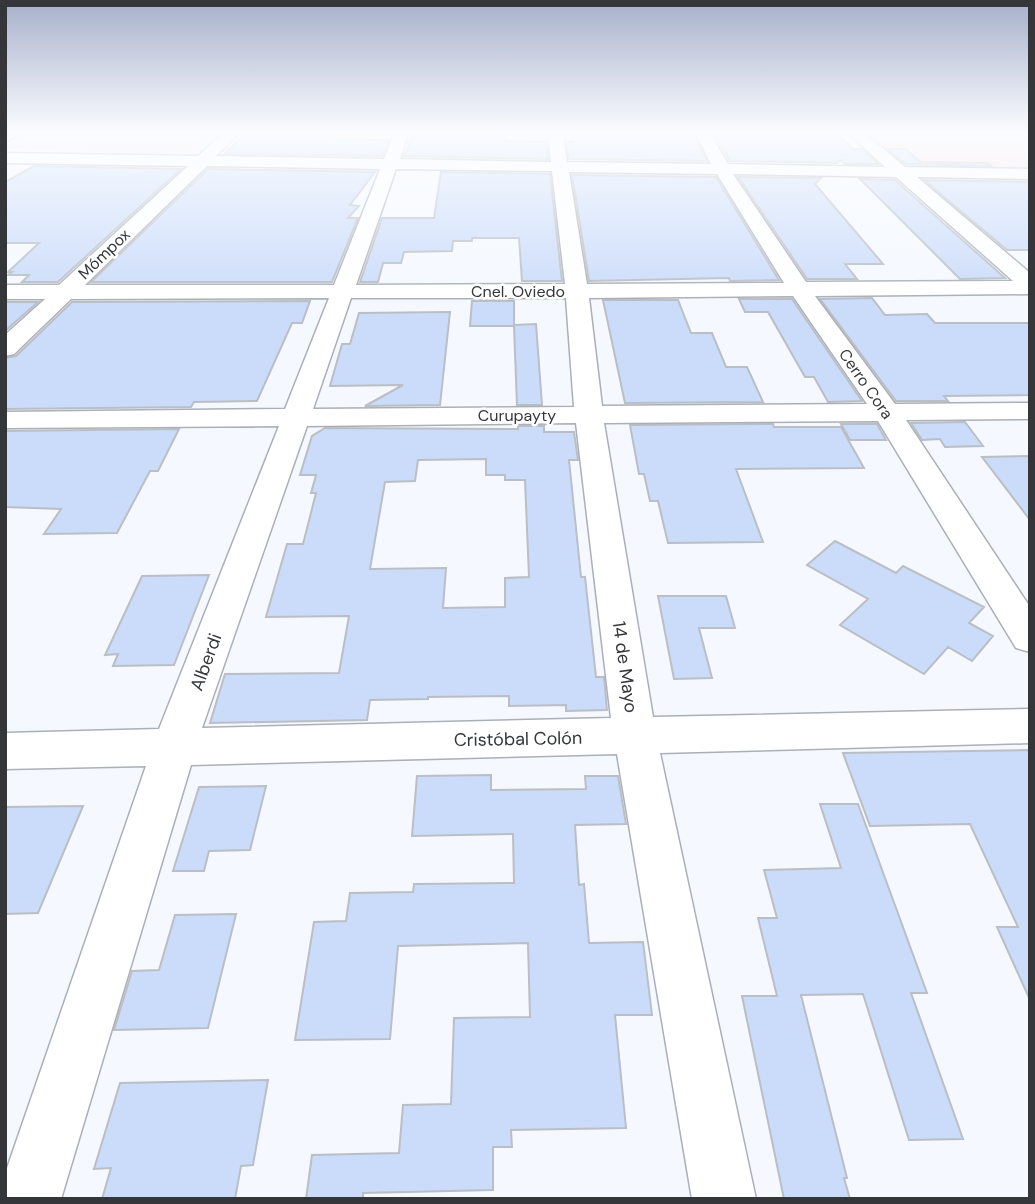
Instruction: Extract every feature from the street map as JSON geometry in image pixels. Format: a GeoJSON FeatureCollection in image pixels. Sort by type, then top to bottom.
{"type":"FeatureCollection","features":[{"type":"Feature","properties":{"kind":"street","name":"Mómpox"},"geometry":{"type":"LineString","coordinates":[[5,349],[174,187]]}},
{"type":"Feature","properties":{"kind":"street","name":"Alberdi"},"geometry":{"type":"LineString","coordinates":[[29,1199],[174,747],[383,187]]}},
{"type":"Feature","properties":{"kind":"street","name":"14 de Mayo"},"geometry":{"type":"LineString","coordinates":[[562,187],[577,291],[589,415],[635,736],[724,1199]]}},
{"type":"Feature","properties":{"kind":"street","name":"Cerro Cora"},"geometry":{"type":"LineString","coordinates":[[732,187],[886,412],[1030,638]]}},
{"type":"Feature","properties":{"kind":"street"},"geometry":{"type":"LineString","coordinates":[[917,187],[1030,285]]}},
{"type":"Feature","properties":{"kind":"street","name":"Cnel. Oviedo"},"geometry":{"type":"LineString","coordinates":[[5,292],[577,291],[1030,285]]}},
{"type":"Feature","properties":{"kind":"street","name":"Curupayty"},"geometry":{"type":"LineString","coordinates":[[5,420],[1030,411]]}},
{"type":"Feature","properties":{"kind":"street","name":"Cristóbal Colón"},"geometry":{"type":"LineString","coordinates":[[5,751],[1030,726]]}},
{"type":"Feature","properties":{"kind":"building"},"geometry":{"type":"Polygon","coordinates":[[[5,187],[161,187],[58,282],[22,282],[29,275],[8,275],[39,243],[5,243],[5,187]]]}},
{"type":"Feature","properties":{"kind":"building"},"geometry":{"type":"Polygon","coordinates":[[[189,187],[363,187],[350,205],[359,206],[348,218],[358,218],[332,282],[91,282],[189,187]]]}},
{"type":"Feature","properties":{"kind":"building"},"geometry":{"type":"Polygon","coordinates":[[[439,187],[551,187],[562,281],[522,281],[519,238],[472,238],[472,241],[453,241],[452,251],[404,252],[401,263],[383,263],[378,282],[360,282],[382,218],[434,218],[439,187]]]}},
{"type":"Feature","properties":{"kind":"building"},"geometry":{"type":"Polygon","coordinates":[[[574,187],[722,187],[779,280],[730,281],[729,278],[589,281],[574,187]]]}},
{"type":"Feature","properties":{"kind":"building"},"geometry":{"type":"Polygon","coordinates":[[[745,187],[818,187],[883,264],[845,264],[857,279],[807,279],[745,187]]]}},
{"type":"Feature","properties":{"kind":"building"},"geometry":{"type":"Polygon","coordinates":[[[868,187],[903,187],[1005,278],[960,279],[868,187]]]}},
{"type":"Feature","properties":{"kind":"building"},"geometry":{"type":"Polygon","coordinates":[[[933,187],[1030,187],[1030,250],[1007,250],[933,187]]]}},
{"type":"Feature","properties":{"kind":"building"},"geometry":{"type":"Polygon","coordinates":[[[872,298],[885,315],[927,314],[935,323],[1030,323],[1030,395],[944,396],[948,401],[896,401],[820,299],[872,298]]]}},
{"type":"Feature","properties":{"kind":"building"},"geometry":{"type":"Polygon","coordinates":[[[739,299],[792,299],[862,401],[828,402],[814,377],[805,377],[768,312],[745,312],[739,299]]]}},
{"type":"Feature","properties":{"kind":"building"},"geometry":{"type":"Polygon","coordinates":[[[603,300],[678,300],[691,333],[712,333],[726,367],[747,367],[763,402],[625,403],[603,300]]]}},
{"type":"Feature","properties":{"kind":"building"},"geometry":{"type":"Polygon","coordinates":[[[310,301],[302,323],[292,323],[257,401],[194,402],[191,407],[5,409],[5,358],[16,356],[72,302],[310,301]]]}},
{"type":"Feature","properties":{"kind":"building"},"geometry":{"type":"Polygon","coordinates":[[[472,301],[514,301],[514,325],[536,324],[542,405],[517,405],[514,326],[470,326],[472,301]]]}},
{"type":"Feature","properties":{"kind":"building"},"geometry":{"type":"Polygon","coordinates":[[[5,302],[38,302],[5,331],[5,302]]]}},
{"type":"Feature","properties":{"kind":"building"},"geometry":{"type":"Polygon","coordinates":[[[450,312],[440,405],[365,406],[403,385],[330,386],[342,344],[350,344],[359,313],[450,312]]]}},
{"type":"Feature","properties":{"kind":"building"},"geometry":{"type":"Polygon","coordinates":[[[965,422],[983,446],[945,447],[940,439],[922,440],[911,423],[965,422]]]}},
{"type":"Feature","properties":{"kind":"building"},"geometry":{"type":"Polygon","coordinates":[[[773,424],[774,427],[841,427],[864,468],[736,469],[763,542],[668,543],[658,501],[650,501],[644,474],[639,474],[630,425],[773,424]]]}},
{"type":"Feature","properties":{"kind":"building"},"geometry":{"type":"Polygon","coordinates":[[[841,424],[877,424],[886,440],[850,440],[841,424]]]}},
{"type":"Feature","properties":{"kind":"building"},"geometry":{"type":"Polygon","coordinates":[[[518,426],[544,426],[544,432],[574,432],[578,460],[569,460],[581,577],[585,577],[596,677],[604,677],[607,710],[566,711],[566,705],[509,706],[509,696],[428,697],[370,700],[367,720],[210,723],[225,674],[339,673],[349,616],[266,617],[287,544],[303,544],[316,493],[311,493],[316,475],[300,475],[312,436],[325,428],[518,429],[518,426]],[[486,459],[418,460],[415,481],[385,482],[370,569],[446,568],[443,608],[505,607],[505,578],[529,577],[525,480],[505,480],[505,475],[486,475],[486,459]]]}},
{"type":"Feature","properties":{"kind":"building"},"geometry":{"type":"Polygon","coordinates":[[[179,429],[158,471],[150,471],[117,533],[44,534],[61,509],[5,507],[5,431],[179,429]]]}},
{"type":"Feature","properties":{"kind":"building"},"geometry":{"type":"Polygon","coordinates":[[[1030,456],[1030,520],[982,457],[1030,456]]]}},
{"type":"Feature","properties":{"kind":"building"},"geometry":{"type":"Polygon","coordinates":[[[835,541],[896,573],[903,566],[984,607],[969,623],[993,636],[972,661],[948,647],[924,674],[840,625],[868,599],[807,565],[835,541]]]}},
{"type":"Feature","properties":{"kind":"building"},"geometry":{"type":"Polygon","coordinates":[[[209,575],[174,665],[113,666],[118,654],[105,655],[142,576],[209,575]]]}},
{"type":"Feature","properties":{"kind":"building"},"geometry":{"type":"Polygon","coordinates":[[[658,596],[726,596],[735,628],[699,628],[712,678],[674,679],[658,596]]]}},
{"type":"Feature","properties":{"kind":"building"},"geometry":{"type":"Polygon","coordinates":[[[1030,750],[1030,1000],[997,927],[1018,927],[970,824],[870,826],[843,753],[1030,750]]]}},
{"type":"Feature","properties":{"kind":"building"},"geometry":{"type":"Polygon","coordinates":[[[491,775],[491,790],[586,789],[585,776],[618,776],[626,824],[575,825],[579,885],[584,884],[589,943],[643,942],[652,1015],[615,1015],[626,1128],[511,1130],[512,1147],[493,1147],[493,1190],[363,1193],[363,1199],[306,1199],[312,1155],[399,1153],[403,1105],[451,1104],[454,1018],[530,1017],[528,943],[398,946],[390,1039],[295,1040],[314,922],[346,921],[350,893],[413,892],[414,884],[514,883],[513,834],[412,836],[417,776],[491,775]]]}},
{"type":"Feature","properties":{"kind":"building"},"geometry":{"type":"Polygon","coordinates":[[[266,786],[250,850],[209,851],[204,871],[173,871],[199,787],[266,786]]]}},
{"type":"Feature","properties":{"kind":"building"},"geometry":{"type":"Polygon","coordinates":[[[820,804],[858,804],[927,993],[911,993],[963,1139],[909,1140],[863,994],[801,995],[850,1199],[784,1199],[742,996],[777,996],[758,918],[777,918],[764,870],[841,868],[820,804]]]}},
{"type":"Feature","properties":{"kind":"building"},"geometry":{"type":"Polygon","coordinates":[[[83,806],[38,913],[5,914],[5,807],[83,806]]]}},
{"type":"Feature","properties":{"kind":"building"},"geometry":{"type":"Polygon","coordinates":[[[236,914],[208,1028],[114,1030],[132,971],[159,970],[175,915],[236,914]]]}},
{"type":"Feature","properties":{"kind":"building"},"geometry":{"type":"Polygon","coordinates":[[[268,1080],[253,1165],[241,1166],[235,1199],[102,1199],[111,1168],[94,1169],[120,1083],[268,1080]]]}}]}
